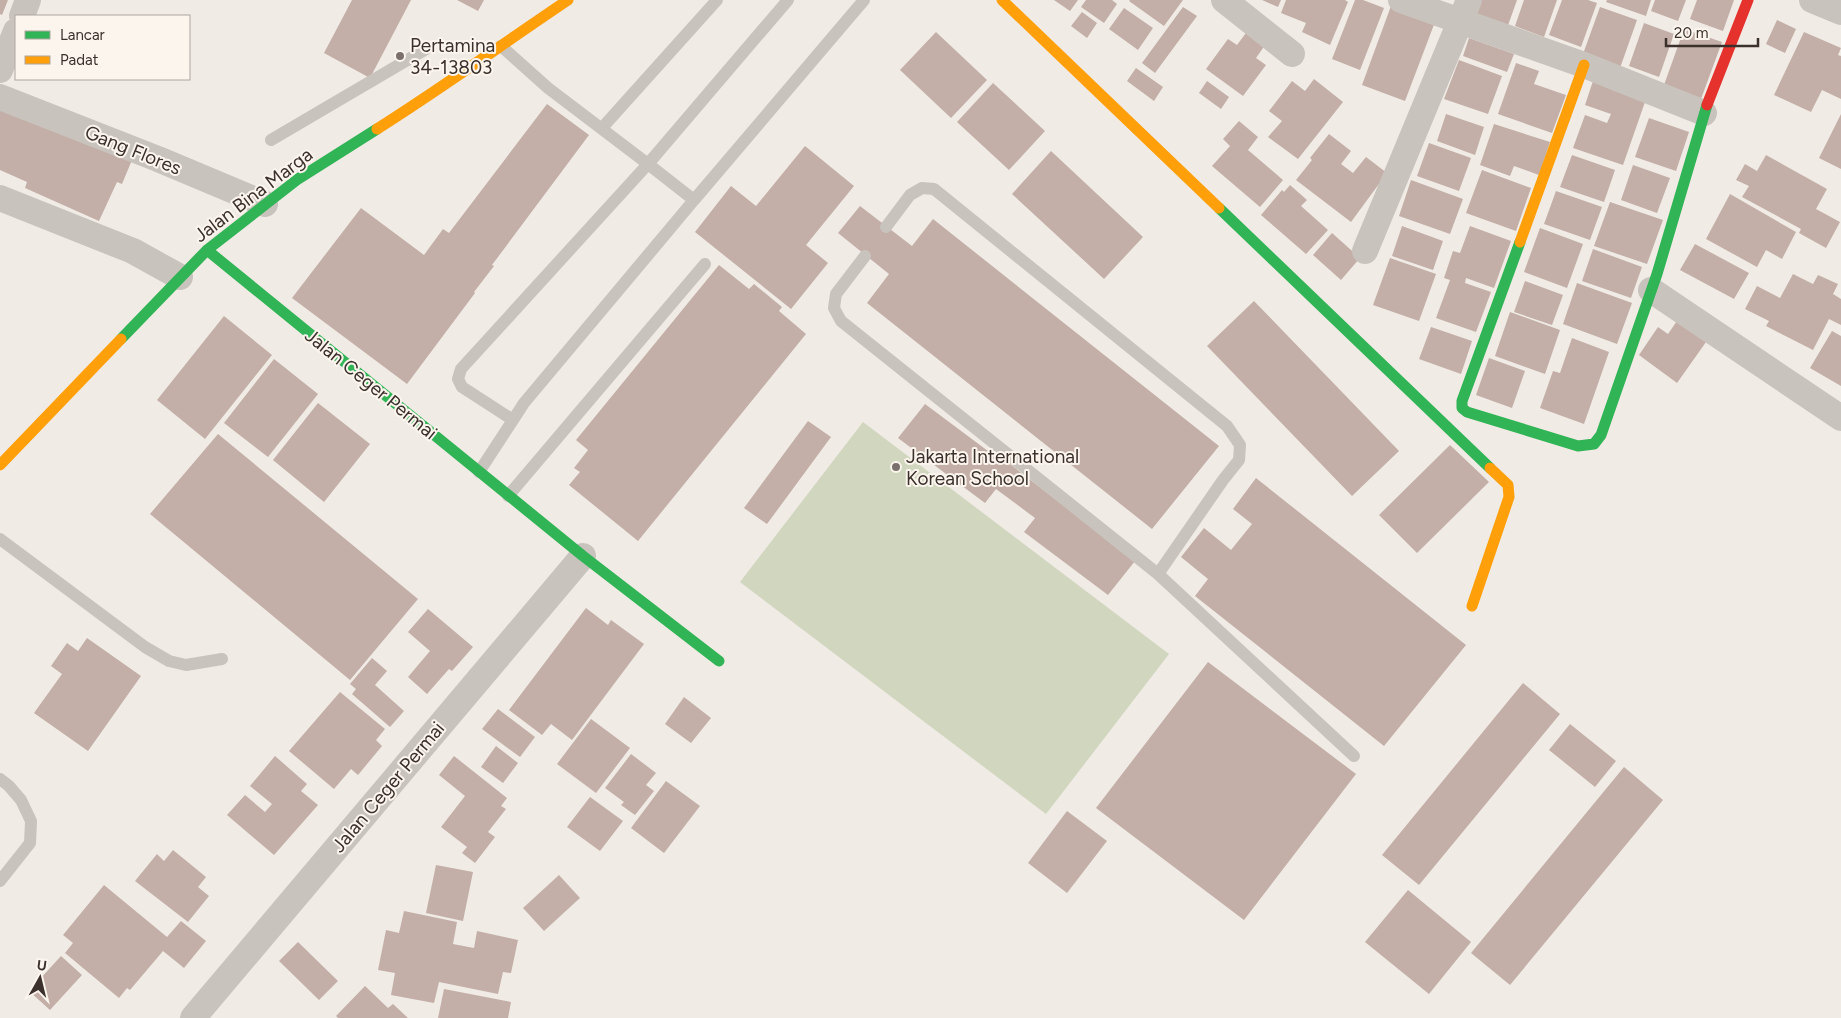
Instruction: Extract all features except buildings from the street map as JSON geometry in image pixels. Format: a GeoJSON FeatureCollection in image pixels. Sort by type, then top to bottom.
{"type":"FeatureCollection","features":[{"type":"Feature","properties":{"kind":"street"},"geometry":{"type":"LineString","coordinates":[[22,15],[28,0]]}},
{"type":"Feature","properties":{"kind":"street","name":"Jalan Bina Marga"},"geometry":{"type":"LineString","coordinates":[[0,465],[206,250],[298,179],[425,99],[454,77],[568,0]]}},
{"type":"Feature","properties":{"kind":"street"},"geometry":{"type":"LineString","coordinates":[[1002,0],[1508,485],[1509,497],[1472,606]]}},
{"type":"Feature","properties":{"kind":"street"},"geometry":{"type":"LineString","coordinates":[[1224,0],[1292,54]]}},
{"type":"Feature","properties":{"kind":"street"},"geometry":{"type":"LineString","coordinates":[[1401,0],[1465,11],[1584,66],[1704,113]]}},
{"type":"Feature","properties":{"kind":"street"},"geometry":{"type":"LineString","coordinates":[[1584,66],[1462,401],[1462,408],[1467,412],[1578,446],[1594,444],[1601,435],[1657,274],[1704,113],[1748,0]]}},
{"type":"Feature","properties":{"kind":"street"},"geometry":{"type":"LineString","coordinates":[[1812,0],[1841,12]]}},
{"type":"Feature","properties":{"kind":"street"},"geometry":{"type":"LineString","coordinates":[[1366,251],[1465,11]]}},
{"type":"Feature","properties":{"kind":"street"},"geometry":{"type":"LineString","coordinates":[[0,70],[15,33]]}},
{"type":"Feature","properties":{"kind":"street","name":"Gang Flores"},"geometry":{"type":"LineString","coordinates":[[0,97],[265,204]]}},
{"type":"Feature","properties":{"kind":"street"},"geometry":{"type":"LineString","coordinates":[[0,198],[134,251],[180,277]]}},
{"type":"Feature","properties":{"kind":"street","name":"Jalan Ceger Permai"},"geometry":{"type":"LineString","coordinates":[[206,250],[508,496],[718,661]]}},
{"type":"Feature","properties":{"kind":"street"},"geometry":{"type":"LineString","coordinates":[[1651,290],[1841,418]]}},
{"type":"Feature","properties":{"kind":"street","name":"Jalan Ceger Permai"},"geometry":{"type":"LineString","coordinates":[[193,1018],[583,556]]}},
{"type":"Feature","properties":{"kind":"lane"},"geometry":{"type":"LineString","coordinates":[[602,128],[717,0]]}},
{"type":"Feature","properties":{"kind":"lane"},"geometry":{"type":"LineString","coordinates":[[513,420],[462,387],[458,378],[461,369],[648,164],[788,0]]}},
{"type":"Feature","properties":{"kind":"lane"},"geometry":{"type":"LineString","coordinates":[[479,472],[524,403],[864,0]]}},
{"type":"Feature","properties":{"kind":"lane"},"geometry":{"type":"LineString","coordinates":[[501,46],[548,88],[694,200]]}},
{"type":"Feature","properties":{"kind":"lane"},"geometry":{"type":"LineString","coordinates":[[271,140],[426,48]]}},
{"type":"Feature","properties":{"kind":"lane"},"geometry":{"type":"LineString","coordinates":[[886,227],[910,195],[922,188],[934,189],[1227,426],[1240,445],[1240,460],[1223,480],[1158,574]]}},
{"type":"Feature","properties":{"kind":"lane"},"geometry":{"type":"LineString","coordinates":[[866,256],[836,294],[834,308],[841,321],[1158,574],[1354,756]]}},
{"type":"Feature","properties":{"kind":"lane"},"geometry":{"type":"LineString","coordinates":[[508,496],[704,264]]}},
{"type":"Feature","properties":{"kind":"lane"},"geometry":{"type":"LineString","coordinates":[[0,539],[145,647],[169,662],[186,665],[222,659]]}},
{"type":"Feature","properties":{"kind":"lane"},"geometry":{"type":"LineString","coordinates":[[0,779],[21,800],[31,821],[30,843],[0,881]]}},
{"type":"Feature","properties":{"kind":"green space"},"geometry":{"type":"Polygon","coordinates":[[[863,422],[1169,654],[1046,814],[740,582],[863,422]]]}},
{"type":"Feature","properties":{"kind":"traffic: fast"},"geometry":{"type":"LineString","coordinates":[[1520,242],[1462,401],[1462,408],[1467,412],[1578,446],[1594,444],[1601,435],[1657,274],[1707,105]]}},
{"type":"Feature","properties":{"kind":"traffic: fast"},"geometry":{"type":"LineString","coordinates":[[121,339],[207,250],[298,179],[377,129]]}},
{"type":"Feature","properties":{"kind":"traffic: fast"},"geometry":{"type":"LineString","coordinates":[[1219,208],[1490,468]]}},
{"type":"Feature","properties":{"kind":"traffic: fast"},"geometry":{"type":"LineString","coordinates":[[207,250],[583,556],[719,661]]}},
{"type":"Feature","properties":{"kind":"traffic: slow"},"geometry":{"type":"LineString","coordinates":[[377,129],[568,0]]}},
{"type":"Feature","properties":{"kind":"traffic: slow"},"geometry":{"type":"LineString","coordinates":[[1002,0],[1219,208]]}},
{"type":"Feature","properties":{"kind":"traffic: slow"},"geometry":{"type":"LineString","coordinates":[[1520,242],[1584,65]]}},
{"type":"Feature","properties":{"kind":"traffic: slow"},"geometry":{"type":"LineString","coordinates":[[0,465],[121,339]]}},
{"type":"Feature","properties":{"kind":"traffic: slow"},"geometry":{"type":"LineString","coordinates":[[1472,606],[1509,497],[1508,485],[1490,468]]}},
{"type":"Feature","properties":{"kind":"traffic: jam"},"geometry":{"type":"LineString","coordinates":[[1707,105],[1748,0]]}},
{"type":"Feature","properties":{"kind":"place","name":"Pertamina 34-13803"},"geometry":{"type":"Point","coordinates":[400,56]}},
{"type":"Feature","properties":{"kind":"place","name":"Jakarta International Korean School"},"geometry":{"type":"Point","coordinates":[896,467]}}]}
